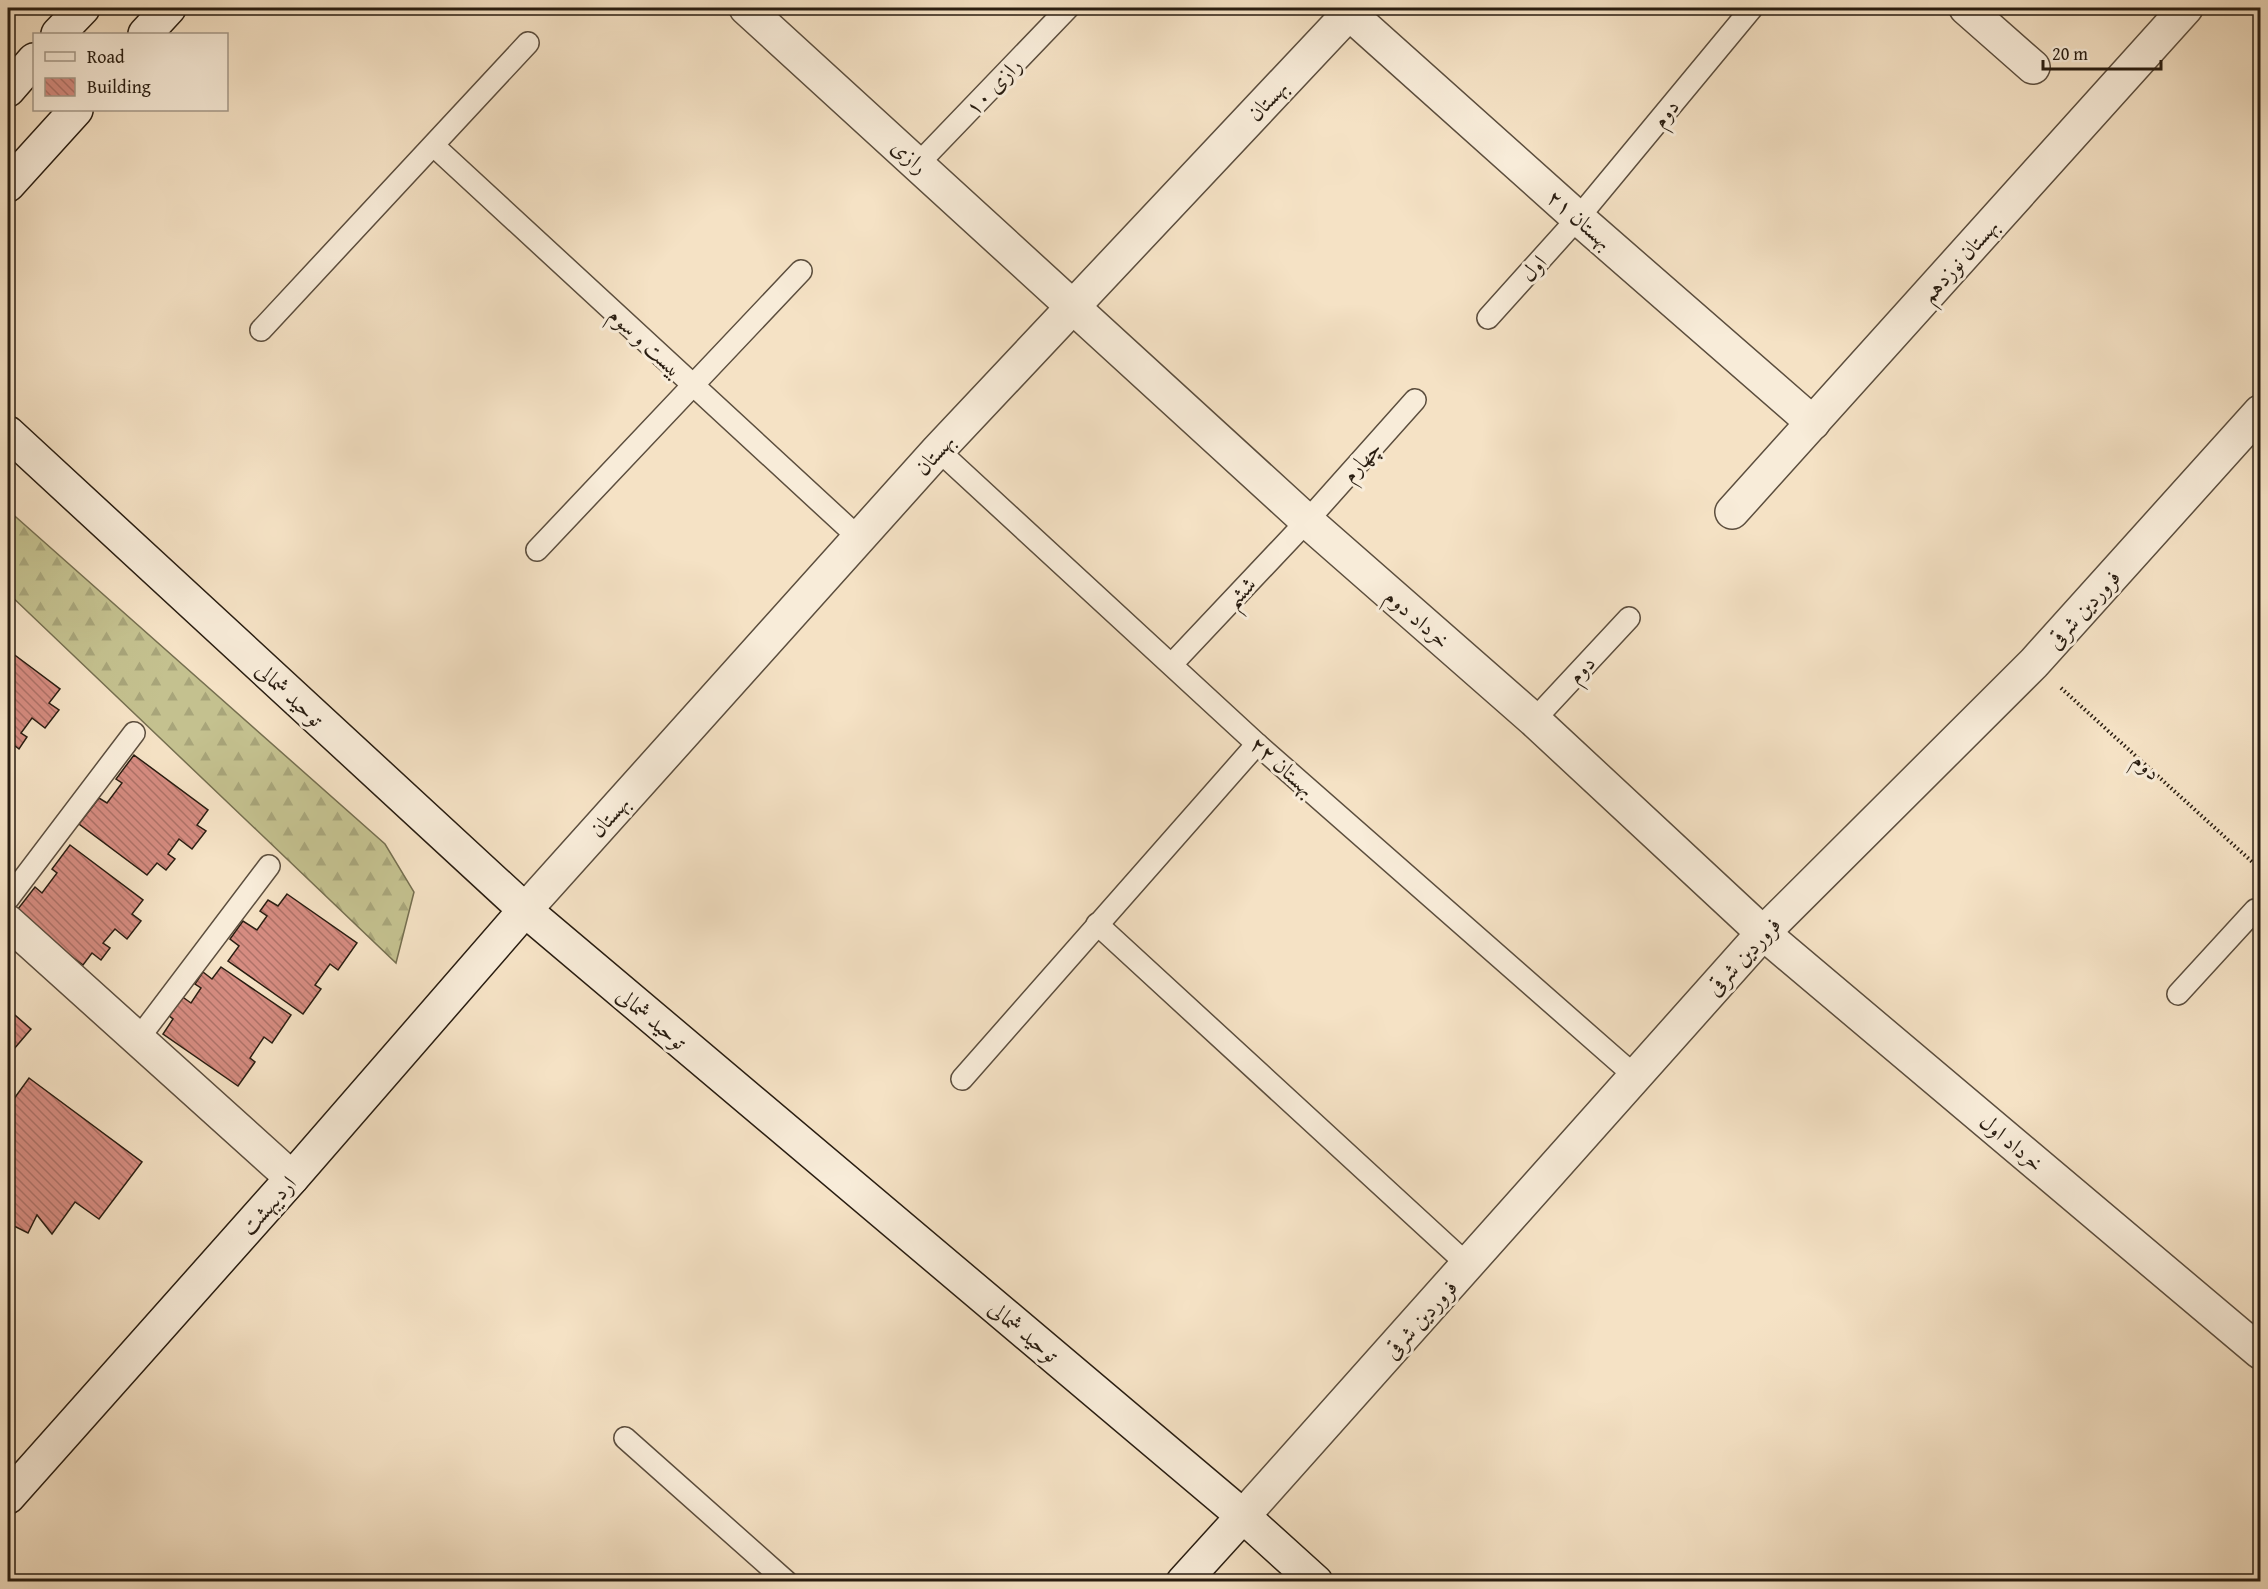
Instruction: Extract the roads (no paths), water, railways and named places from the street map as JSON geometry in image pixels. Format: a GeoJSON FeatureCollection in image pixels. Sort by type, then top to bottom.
{"type":"FeatureCollection","features":[{"type":"Feature","properties":{"kind":"street"},"geometry":{"type":"LineString","coordinates":[[59,33],[83,8]]}},
{"type":"Feature","properties":{"kind":"street"},"geometry":{"type":"LineString","coordinates":[[146,33],[169,8]]}},
{"type":"Feature","properties":{"kind":"street"},"geometry":{"type":"LineString","coordinates":[[1966,8],[2033,67]]}},
{"type":"Feature","properties":{"kind":"street","name":"بهستان نوزدهم"},"geometry":{"type":"LineString","coordinates":[[1732,512],[2186,8]]}},
{"type":"Feature","properties":{"kind":"street","name":"بهستان ۲۱"},"geometry":{"type":"LineString","coordinates":[[1351,10],[1578,218],[1812,423]]}},
{"type":"Feature","properties":{"kind":"street","name":"بهستان"},"geometry":{"type":"LineString","coordinates":[[525,910],[938,450],[1351,10]]}},
{"type":"Feature","properties":{"kind":"street","name":"رازی"},"geometry":{"type":"LineString","coordinates":[[757,11],[1072,307]]}},
{"type":"Feature","properties":{"kind":"street"},"geometry":{"type":"LineString","coordinates":[[8,90],[33,61]]}},
{"type":"Feature","properties":{"kind":"street"},"geometry":{"type":"LineString","coordinates":[[8,185],[75,111]]}},
{"type":"Feature","properties":{"kind":"street","name":"خرداد دوم"},"geometry":{"type":"LineString","coordinates":[[1072,307],[1307,521],[1534,720],[1763,933]]}},
{"type":"Feature","properties":{"kind":"street","name":"فروردین شرقی"},"geometry":{"type":"LineString","coordinates":[[1184,1581],[1763,933],[2034,663],[2260,412]]}},
{"type":"Feature","properties":{"kind":"street","name":"توحید شمالی"},"geometry":{"type":"LineString","coordinates":[[8,433],[525,910],[1243,1516],[1316,1581]]}},
{"type":"Feature","properties":{"kind":"street","name":"اردیبهشت"},"geometry":{"type":"LineString","coordinates":[[8,1497],[292,1178],[525,910]]}},
{"type":"Feature","properties":{"kind":"street"},"geometry":{"type":"LineString","coordinates":[[8,922],[292,1178]]}},
{"type":"Feature","properties":{"kind":"street","name":"خرداد اول"},"geometry":{"type":"LineString","coordinates":[[1763,933],[2260,1352]]}},
{"type":"Feature","properties":{"kind":"lane","name":"رازی ۱۰"},"geometry":{"type":"LineString","coordinates":[[918,164],[1068,8]]}},
{"type":"Feature","properties":{"kind":"lane","name":"دوم"},"geometry":{"type":"LineString","coordinates":[[1578,218],[1752,8]]}},
{"type":"Feature","properties":{"kind":"lane"},"geometry":{"type":"LineString","coordinates":[[261,330],[528,43]]}},
{"type":"Feature","properties":{"kind":"lane","name":"بیست و سوم"},"geometry":{"type":"LineString","coordinates":[[434,146],[859,538]]}},
{"type":"Feature","properties":{"kind":"lane","name":"اول"},"geometry":{"type":"LineString","coordinates":[[1488,318],[1578,218]]}},
{"type":"Feature","properties":{"kind":"lane"},"geometry":{"type":"LineString","coordinates":[[537,550],[801,271]]}},
{"type":"Feature","properties":{"kind":"lane","name":"چهارم"},"geometry":{"type":"LineString","coordinates":[[1307,521],[1415,400]]}},
{"type":"Feature","properties":{"kind":"lane","name":"بهستان ۲۲"},"geometry":{"type":"LineString","coordinates":[[938,450],[1257,744],[1635,1076]]}},
{"type":"Feature","properties":{"kind":"lane","name":"ششم"},"geometry":{"type":"LineString","coordinates":[[1172,664],[1307,521]]}},
{"type":"Feature","properties":{"kind":"lane","name":"دوم"},"geometry":{"type":"LineString","coordinates":[[1534,720],[1629,618]]}},
{"type":"Feature","properties":{"kind":"lane"},"geometry":{"type":"LineString","coordinates":[[8,898],[134,733]]}},
{"type":"Feature","properties":{"kind":"lane"},"geometry":{"type":"LineString","coordinates":[[962,1079],[1257,744]]}},
{"type":"Feature","properties":{"kind":"lane"},"geometry":{"type":"LineString","coordinates":[[138,1040],[269,866]]}},
{"type":"Feature","properties":{"kind":"lane"},"geometry":{"type":"LineString","coordinates":[[2178,994],[2258,909]]}},
{"type":"Feature","properties":{"kind":"lane"},"geometry":{"type":"LineString","coordinates":[[1097,924],[1468,1265]]}},
{"type":"Feature","properties":{"kind":"lane"},"geometry":{"type":"LineString","coordinates":[[626,1438],[787,1581]]}}]}
